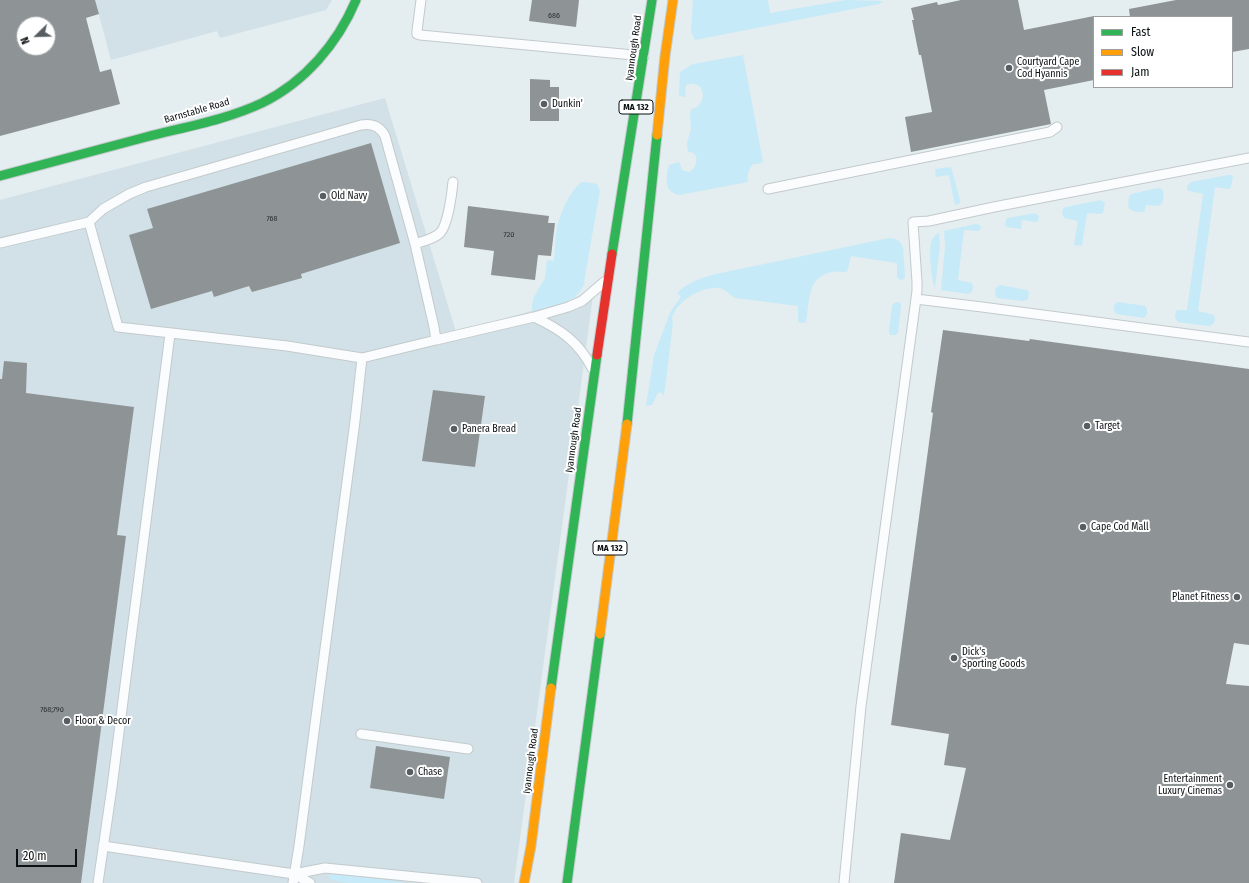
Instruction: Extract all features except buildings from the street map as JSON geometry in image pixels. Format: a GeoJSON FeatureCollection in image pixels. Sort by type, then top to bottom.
{"type":"FeatureCollection","features":[{"type":"Feature","properties":{"kind":"main road","name":"Barnstable Road"},"geometry":{"type":"LineString","coordinates":[[0,176],[243,110],[273,97],[293,83],[337,39],[346,25],[356,0]]}},
{"type":"Feature","properties":{"kind":"main road","name":"Iyannough Road"},"geometry":{"type":"LineString","coordinates":[[524,883],[533,831],[565,583],[608,279],[652,0]]}},
{"type":"Feature","properties":{"kind":"main road","name":"MA 132"},"geometry":{"type":"LineString","coordinates":[[566,883],[627,425],[665,56],[673,0]]}},
{"type":"Feature","properties":{"kind":"lane"},"geometry":{"type":"LineString","coordinates":[[421,0],[417,31],[417,34],[420,35],[644,56]]}},
{"type":"Feature","properties":{"kind":"lane"},"geometry":{"type":"LineString","coordinates":[[0,243],[89,222],[104,209],[130,194],[146,187],[368,124],[379,128],[385,136],[415,244],[436,340]]}},
{"type":"Feature","properties":{"kind":"lane"},"geometry":{"type":"LineString","coordinates":[[768,189],[1050,132],[1057,127]]}},
{"type":"Feature","properties":{"kind":"lane"},"geometry":{"type":"LineString","coordinates":[[844,883],[861,706],[916,299],[917,282],[913,222],[929,221],[1249,158]]}},
{"type":"Feature","properties":{"kind":"lane"},"geometry":{"type":"LineString","coordinates":[[415,244],[433,238],[442,230],[452,193],[453,182]]}},
{"type":"Feature","properties":{"kind":"lane"},"geometry":{"type":"LineString","coordinates":[[89,222],[118,327],[287,346],[362,358],[534,318],[563,309],[582,301],[608,279]]}},
{"type":"Feature","properties":{"kind":"lane"},"geometry":{"type":"LineString","coordinates":[[916,299],[1249,342]]}},
{"type":"Feature","properties":{"kind":"lane"},"geometry":{"type":"LineString","coordinates":[[534,318],[549,324],[570,339],[583,352],[595,373]]}},
{"type":"Feature","properties":{"kind":"lane"},"geometry":{"type":"LineString","coordinates":[[98,883],[112,787],[170,334]]}},
{"type":"Feature","properties":{"kind":"lane"},"geometry":{"type":"LineString","coordinates":[[293,878],[300,838],[362,358]]}},
{"type":"Feature","properties":{"kind":"lane"},"geometry":{"type":"LineString","coordinates":[[361,734],[468,749]]}},
{"type":"Feature","properties":{"kind":"lane"},"geometry":{"type":"LineString","coordinates":[[103,846],[293,878],[310,883]]}},
{"type":"Feature","properties":{"kind":"lane"},"geometry":{"type":"LineString","coordinates":[[293,878],[325,868],[478,883]]}},
{"type":"Feature","properties":{"kind":"shaded area"},"geometry":{"type":"Polygon","coordinates":[[[95,0],[332,0],[326,10],[220,38],[217,31],[111,60],[95,0]]]}},
{"type":"Feature","properties":{"kind":"shaded area"},"geometry":{"type":"Polygon","coordinates":[[[693,0],[768,0],[770,13],[846,0],[883,1],[879,4],[695,40],[691,32],[693,0]]]}},
{"type":"Feature","properties":{"kind":"shaded area"},"geometry":{"type":"Polygon","coordinates":[[[743,55],[763,162],[753,164],[751,166],[748,172],[748,182],[679,195],[674,193],[670,190],[667,183],[669,165],[679,162],[682,170],[689,172],[696,164],[695,154],[688,152],[687,143],[691,129],[691,109],[699,105],[703,96],[703,92],[699,86],[696,84],[691,84],[686,85],[685,97],[680,96],[680,72],[693,64],[743,55]]]}},
{"type":"Feature","properties":{"kind":"shaded area"},"geometry":{"type":"Polygon","coordinates":[[[385,98],[456,332],[570,300],[594,288],[514,883],[0,883],[0,200],[385,98]]]}},
{"type":"Feature","properties":{"kind":"shaded area"},"geometry":{"type":"Polygon","coordinates":[[[951,167],[960,200],[960,203],[955,205],[949,175],[936,177],[935,169],[951,167]]]}},
{"type":"Feature","properties":{"kind":"shaded area"},"geometry":{"type":"Polygon","coordinates":[[[1228,175],[1233,177],[1231,187],[1228,189],[1215,187],[1198,311],[1214,315],[1214,322],[1212,325],[1208,326],[1178,322],[1175,318],[1176,311],[1187,310],[1203,194],[1187,190],[1187,186],[1191,182],[1228,175]]]}},
{"type":"Feature","properties":{"kind":"shaded area"},"geometry":{"type":"Polygon","coordinates":[[[582,182],[597,184],[600,191],[584,284],[575,297],[564,303],[532,311],[534,297],[545,278],[547,260],[554,261],[555,240],[561,215],[574,189],[582,182]]]}},
{"type":"Feature","properties":{"kind":"shaded area"},"geometry":{"type":"Polygon","coordinates":[[[1158,188],[1162,189],[1164,196],[1162,203],[1159,206],[1146,205],[1144,212],[1133,211],[1128,207],[1129,196],[1131,194],[1158,188]]]}},
{"type":"Feature","properties":{"kind":"shaded area"},"geometry":{"type":"Polygon","coordinates":[[[1101,200],[1105,204],[1103,213],[1087,213],[1082,246],[1074,245],[1078,221],[1064,218],[1062,213],[1063,209],[1066,207],[1101,200]]]}},
{"type":"Feature","properties":{"kind":"shaded area"},"geometry":{"type":"Polygon","coordinates":[[[1035,213],[1039,216],[1038,221],[1022,220],[1021,229],[1007,227],[1005,225],[1008,218],[1035,213]]]}},
{"type":"Feature","properties":{"kind":"shaded area"},"geometry":{"type":"Polygon","coordinates":[[[976,224],[980,225],[981,228],[979,231],[964,230],[958,280],[972,283],[972,292],[968,294],[941,290],[945,247],[944,231],[976,224]]]}},
{"type":"Feature","properties":{"kind":"shaded area"},"geometry":{"type":"Polygon","coordinates":[[[939,233],[940,246],[935,287],[931,272],[930,247],[931,241],[939,233]]]}},
{"type":"Feature","properties":{"kind":"shaded area"},"geometry":{"type":"Polygon","coordinates":[[[889,238],[898,240],[903,248],[904,279],[900,280],[897,277],[897,263],[851,256],[847,272],[834,272],[824,275],[813,285],[809,299],[806,322],[804,323],[798,321],[798,306],[736,298],[720,288],[706,289],[684,300],[672,318],[673,323],[664,396],[661,392],[658,393],[652,405],[646,406],[654,355],[670,313],[681,297],[677,293],[681,289],[690,283],[716,274],[889,238]]]}},
{"type":"Feature","properties":{"kind":"shaded area"},"geometry":{"type":"Polygon","coordinates":[[[1000,285],[1027,290],[1029,293],[1028,299],[1023,301],[997,298],[995,294],[996,288],[1000,285]]]}},
{"type":"Feature","properties":{"kind":"shaded area"},"geometry":{"type":"Polygon","coordinates":[[[898,302],[901,306],[898,332],[896,335],[890,335],[889,331],[892,306],[894,303],[898,302]]]}},
{"type":"Feature","properties":{"kind":"shaded area"},"geometry":{"type":"Polygon","coordinates":[[[1118,302],[1145,306],[1147,309],[1147,314],[1144,318],[1117,314],[1114,310],[1114,305],[1118,302]]]}},
{"type":"Feature","properties":{"kind":"shaded area"},"geometry":{"type":"Polygon","coordinates":[[[331,873],[407,883],[348,883],[331,880],[329,877],[331,873]]]}},
{"type":"Feature","properties":{"kind":"traffic: fast"},"geometry":{"type":"LineString","coordinates":[[0,176],[220,119],[262,103],[292,84],[306,73],[318,60],[340,31],[356,0]]}},
{"type":"Feature","properties":{"kind":"traffic: fast"},"geometry":{"type":"LineString","coordinates":[[612,254],[652,0]]}},
{"type":"Feature","properties":{"kind":"traffic: fast"},"geometry":{"type":"LineString","coordinates":[[627,424],[657,135]]}},
{"type":"Feature","properties":{"kind":"traffic: fast"},"geometry":{"type":"LineString","coordinates":[[551,688],[597,355]]}},
{"type":"Feature","properties":{"kind":"traffic: fast"},"geometry":{"type":"LineString","coordinates":[[567,883],[600,634]]}},
{"type":"Feature","properties":{"kind":"traffic: slow"},"geometry":{"type":"LineString","coordinates":[[657,135],[665,56],[673,0]]}},
{"type":"Feature","properties":{"kind":"traffic: slow"},"geometry":{"type":"LineString","coordinates":[[600,634],[627,424]]}},
{"type":"Feature","properties":{"kind":"traffic: slow"},"geometry":{"type":"LineString","coordinates":[[524,883],[531,846],[551,688]]}},
{"type":"Feature","properties":{"kind":"traffic: jam"},"geometry":{"type":"LineString","coordinates":[[597,355],[612,254]]}},
{"type":"Feature","properties":{"kind":"place","name":"Courtyard Cape Cod Hyannis"},"geometry":{"type":"Point","coordinates":[1009,68]}},
{"type":"Feature","properties":{"kind":"place","name":"Dunkin'"},"geometry":{"type":"Point","coordinates":[544,104]}},
{"type":"Feature","properties":{"kind":"place","name":"Old Navy"},"geometry":{"type":"Point","coordinates":[323,196]}},
{"type":"Feature","properties":{"kind":"place","name":"Target"},"geometry":{"type":"Point","coordinates":[1087,426]}},
{"type":"Feature","properties":{"kind":"place","name":"Panera Bread"},"geometry":{"type":"Point","coordinates":[454,429]}},
{"type":"Feature","properties":{"kind":"place","name":"Cape Cod Mall"},"geometry":{"type":"Point","coordinates":[1083,527]}},
{"type":"Feature","properties":{"kind":"place","name":"Planet Fitness"},"geometry":{"type":"Point","coordinates":[1237,597]}},
{"type":"Feature","properties":{"kind":"place","name":"Dick's Sporting Goods"},"geometry":{"type":"Point","coordinates":[954,658]}},
{"type":"Feature","properties":{"kind":"place","name":"Floor & Decor"},"geometry":{"type":"Point","coordinates":[67,721]}},
{"type":"Feature","properties":{"kind":"place","name":"Chase"},"geometry":{"type":"Point","coordinates":[410,772]}},
{"type":"Feature","properties":{"kind":"place","name":"Entertainment Luxury Cinemas"},"geometry":{"type":"Point","coordinates":[1230,785]}}]}
